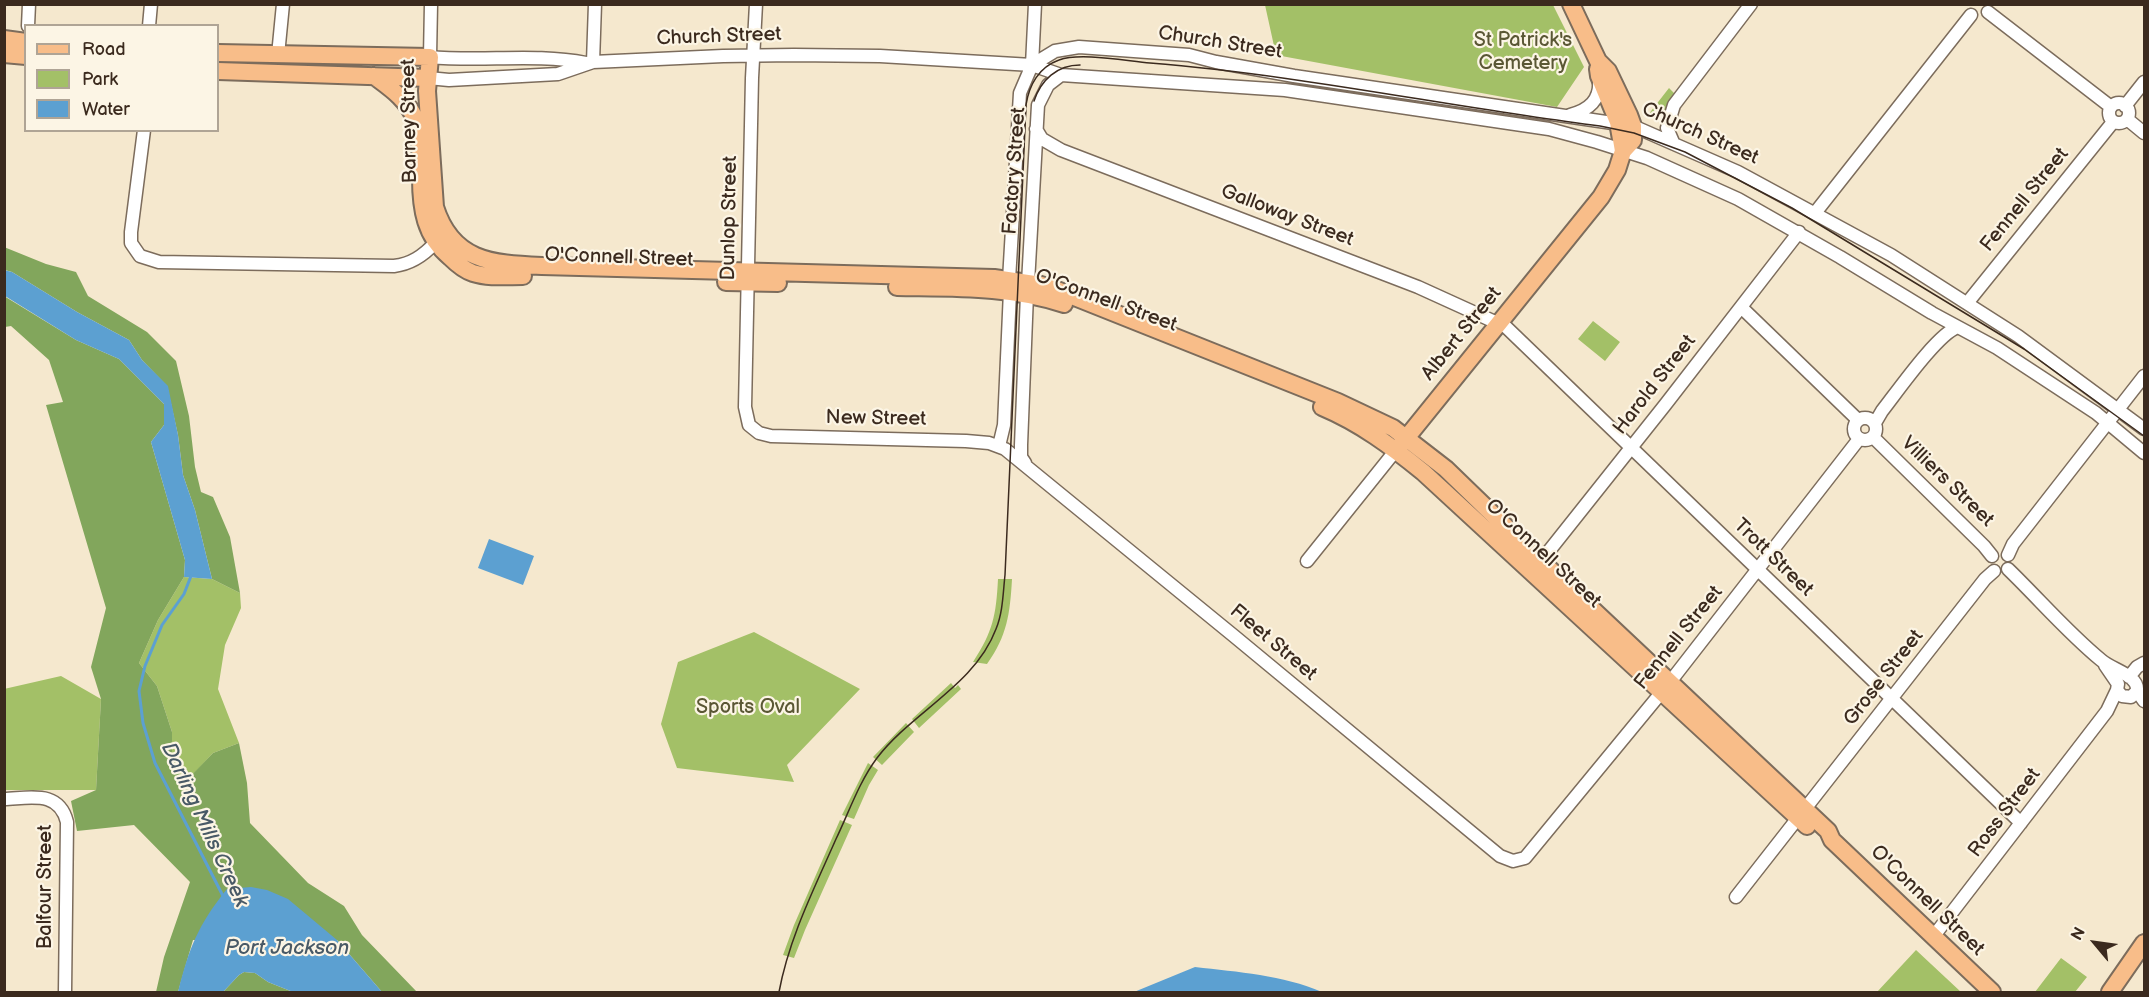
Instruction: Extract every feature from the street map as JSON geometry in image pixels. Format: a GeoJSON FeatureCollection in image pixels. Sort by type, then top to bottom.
{"type":"FeatureCollection","features":[{"type":"Feature","properties":{"kind":"main road"},"geometry":{"type":"LineString","coordinates":[[1571,4],[1598,69],[1608,71],[1625,124],[1623,151]]}},
{"type":"Feature","properties":{"kind":"main road"},"geometry":{"type":"LineString","coordinates":[[4,39],[24,42]]}},
{"type":"Feature","properties":{"kind":"main road","name":"Church Street"},"geometry":{"type":"LineString","coordinates":[[219,53],[430,57]]}},
{"type":"Feature","properties":{"kind":"main road"},"geometry":{"type":"LineString","coordinates":[[4,54],[24,57]]}},
{"type":"Feature","properties":{"kind":"main road","name":"Barney Street"},"geometry":{"type":"LineString","coordinates":[[430,57],[428,78],[433,194],[441,238]]}},
{"type":"Feature","properties":{"kind":"main road","name":"Church Street"},"geometry":{"type":"LineString","coordinates":[[219,71],[428,78]]}},
{"type":"Feature","properties":{"kind":"main road","name":"Barney Street"},"geometry":{"type":"LineString","coordinates":[[374,76],[402,98],[414,117],[419,136],[421,204],[425,222],[441,238]]}},
{"type":"Feature","properties":{"kind":"main road","name":"Albert Street"},"geometry":{"type":"LineString","coordinates":[[1401,444],[1601,197],[1617,170],[1623,151]]}},
{"type":"Feature","properties":{"kind":"main road","name":"O'Connell Street"},"geometry":{"type":"LineString","coordinates":[[441,238],[451,240],[468,253],[484,260],[507,265],[749,277],[1010,285],[1027,289],[1057,290],[1346,405],[1385,423],[1432,480],[1666,687],[1801,814],[1828,831],[1832,840],[1992,993]]}},
{"type":"Feature","properties":{"kind":"main road","name":"O'Connell Street"},"geometry":{"type":"LineString","coordinates":[[1401,444],[1446,469],[1666,687]]}},
{"type":"Feature","properties":{"kind":"main road"},"geometry":{"type":"LineString","coordinates":[[2110,993],[2145,943]]}},
{"type":"Feature","properties":{"kind":"main road"},"geometry":{"type":"LineString","coordinates":[[2122,993],[2145,960]]}},
{"type":"Feature","properties":{"kind":"street"},"geometry":{"type":"LineString","coordinates":[[28,24],[29,4]]}},
{"type":"Feature","properties":{"kind":"street"},"geometry":{"type":"LineString","coordinates":[[149,24],[152,4]]}},
{"type":"Feature","properties":{"kind":"street"},"geometry":{"type":"LineString","coordinates":[[278,55],[283,4]]}},
{"type":"Feature","properties":{"kind":"street","name":"Barney Street"},"geometry":{"type":"LineString","coordinates":[[430,57],[431,4]]}},
{"type":"Feature","properties":{"kind":"street"},"geometry":{"type":"LineString","coordinates":[[590,63],[595,4]]}},
{"type":"Feature","properties":{"kind":"street","name":"Dunlop Street"},"geometry":{"type":"LineString","coordinates":[[754,430],[748,424],[746,407],[756,4]]}},
{"type":"Feature","properties":{"kind":"street","name":"Factory Street"},"geometry":{"type":"LineString","coordinates":[[999,446],[1004,425],[1020,93],[1032,64],[1035,4]]}},
{"type":"Feature","properties":{"kind":"street"},"geometry":{"type":"LineString","coordinates":[[1673,142],[1669,135],[1668,122],[1674,105],[1751,4]]}},
{"type":"Feature","properties":{"kind":"street"},"geometry":{"type":"LineString","coordinates":[[1815,213],[1968,10],[1979,16],[1989,8],[2111,107]]}},
{"type":"Feature","properties":{"kind":"street","name":"Church Street"},"geometry":{"type":"LineString","coordinates":[[1032,64],[1054,51],[1079,47],[1189,55],[1294,76],[1625,124],[1673,142],[1738,172],[1891,255],[2018,336],[2145,429]]}},
{"type":"Feature","properties":{"kind":"street","name":"Church Street"},"geometry":{"type":"LineString","coordinates":[[430,57],[489,60],[560,58],[590,63],[753,56],[879,56],[1032,64],[1061,75],[1274,89],[1549,129],[1652,160],[1738,199],[1799,232],[2016,359],[2108,423],[2145,453]]}},
{"type":"Feature","properties":{"kind":"street","name":"Church Street"},"geometry":{"type":"LineString","coordinates":[[428,78],[449,80],[558,74],[590,63]]}},
{"type":"Feature","properties":{"kind":"street","name":"Factory Street"},"geometry":{"type":"LineString","coordinates":[[1025,464],[1021,453],[1033,164],[1039,102],[1044,90],[1032,64]]}},
{"type":"Feature","properties":{"kind":"street"},"geometry":{"type":"LineString","coordinates":[[1566,116],[1580,112],[1595,102],[1600,87],[1598,69]]}},
{"type":"Feature","properties":{"kind":"street"},"geometry":{"type":"LineString","coordinates":[[1044,90],[1061,75]]}},
{"type":"Feature","properties":{"kind":"street"},"geometry":{"type":"LineString","coordinates":[[2145,81],[2126,112],[2122,122],[2113,122],[2109,116],[2111,107],[2116,104],[2126,112],[2145,133]]}},
{"type":"Feature","properties":{"kind":"street","name":"Fennell Street"},"geometry":{"type":"LineString","coordinates":[[1968,302],[2113,122]]}},
{"type":"Feature","properties":{"kind":"street","name":"Galloway Street"},"geometry":{"type":"LineString","coordinates":[[1036,129],[1041,139],[1061,150],[1418,287],[1499,322]]}},
{"type":"Feature","properties":{"kind":"street"},"geometry":{"type":"LineString","coordinates":[[144,132],[131,232],[131,243],[140,256],[159,262],[394,266],[405,265],[413,261],[441,238]]}},
{"type":"Feature","properties":{"kind":"street"},"geometry":{"type":"LineString","coordinates":[[1033,164],[1042,155],[1061,150]]}},
{"type":"Feature","properties":{"kind":"street","name":"Harold Street"},"geometry":{"type":"LineString","coordinates":[[1541,561],[1799,232]]}},
{"type":"Feature","properties":{"kind":"street"},"geometry":{"type":"LineString","coordinates":[[1741,307],[1858,420]]}},
{"type":"Feature","properties":{"kind":"street","name":"Trott Street"},"geometry":{"type":"LineString","coordinates":[[1499,322],[1510,330],[2021,823]]}},
{"type":"Feature","properties":{"kind":"street"},"geometry":{"type":"LineString","coordinates":[[1875,423],[1869,417],[1858,420],[1853,430],[1859,439],[1866,440],[1873,437],[1876,432],[1875,423],[1882,411],[1945,334],[1958,327]]}},
{"type":"Feature","properties":{"kind":"street"},"geometry":{"type":"LineString","coordinates":[[2008,555],[2013,544],[2145,376]]}},
{"type":"Feature","properties":{"kind":"street","name":"New Street"},"geometry":{"type":"LineString","coordinates":[[754,430],[771,436],[957,440],[999,446]]}},
{"type":"Feature","properties":{"kind":"street","name":"Villiers Street"},"geometry":{"type":"LineString","coordinates":[[1873,437],[1992,556]]}},
{"type":"Feature","properties":{"kind":"street","name":"Fennell Street"},"geometry":{"type":"LineString","coordinates":[[1525,858],[1666,687],[1859,439]]}},
{"type":"Feature","properties":{"kind":"street","name":"Albert Street"},"geometry":{"type":"LineString","coordinates":[[1307,561],[1401,444]]}},
{"type":"Feature","properties":{"kind":"street","name":"Fleet Street"},"geometry":{"type":"LineString","coordinates":[[999,446],[1025,464],[1500,856],[1513,861],[1525,858]]}},
{"type":"Feature","properties":{"kind":"street"},"geometry":{"type":"LineString","coordinates":[[2001,552],[2008,555],[2011,562],[2008,569],[2002,573],[1994,571],[1990,565],[1992,556],[2001,552]]}},
{"type":"Feature","properties":{"kind":"street"},"geometry":{"type":"LineString","coordinates":[[2008,569],[2131,690],[2137,668],[2145,663]]}},
{"type":"Feature","properties":{"kind":"street","name":"Grose Street"},"geometry":{"type":"LineString","coordinates":[[1736,897],[1985,579],[1994,571]]}},
{"type":"Feature","properties":{"kind":"street","name":"Ross Street"},"geometry":{"type":"LineString","coordinates":[[1934,937],[2107,711],[2131,690],[2145,669]]}},
{"type":"Feature","properties":{"kind":"street","name":"Balfour Street"},"geometry":{"type":"LineString","coordinates":[[4,799],[53,800],[65,813],[67,822],[65,993]]}},
{"type":"Feature","properties":{"kind":"green space","name":"St Patrick's Cemetery"},"geometry":{"type":"Polygon","coordinates":[[[1265,5],[1553,5],[1584,67],[1557,107],[1276,55],[1265,5]]]}},
{"type":"Feature","properties":{"kind":"green space"},"geometry":{"type":"Polygon","coordinates":[[[1669,88],[1675,94],[1664,123],[1648,115],[1669,88]]]}},
{"type":"Feature","properties":{"kind":"green space"},"geometry":{"type":"Polygon","coordinates":[[[4,247],[46,264],[76,272],[88,296],[147,332],[176,361],[189,416],[195,467],[201,492],[213,497],[230,537],[240,593],[212,579],[195,510],[183,475],[178,435],[167,386],[142,360],[129,340],[5,270],[4,247]]]}},
{"type":"Feature","properties":{"kind":"green space"},"geometry":{"type":"Polygon","coordinates":[[[4,296],[76,340],[119,359],[164,404],[164,425],[151,442],[185,560],[184,577],[158,620],[139,663],[157,686],[172,732],[172,754],[183,784],[213,753],[239,743],[247,783],[250,823],[308,883],[344,906],[362,935],[417,992],[382,992],[337,940],[193,940],[178,992],[156,992],[164,957],[190,882],[134,825],[77,831],[71,801],[96,790],[101,699],[91,667],[106,608],[46,405],[63,402],[49,360],[11,326],[5,327],[4,296]]]}},
{"type":"Feature","properties":{"kind":"green space"},"geometry":{"type":"Polygon","coordinates":[[[1593,321],[1620,342],[1605,361],[1578,339],[1593,321]]]}},
{"type":"Feature","properties":{"kind":"green space"},"geometry":{"type":"Polygon","coordinates":[[[184,577],[212,579],[240,593],[241,608],[225,645],[218,689],[239,743],[213,753],[183,785],[172,754],[172,732],[157,686],[139,663],[158,620],[184,577]]]}},
{"type":"Feature","properties":{"kind":"green space"},"geometry":{"type":"Polygon","coordinates":[[[998,579],[1012,579],[1010,603],[1003,634],[987,664],[973,662],[992,623],[998,579]]]}},
{"type":"Feature","properties":{"kind":"green space","name":"Sports Oval"},"geometry":{"type":"Polygon","coordinates":[[[754,632],[860,689],[787,765],[794,782],[677,768],[661,724],[678,662],[754,632]]]}},
{"type":"Feature","properties":{"kind":"green space"},"geometry":{"type":"Polygon","coordinates":[[[61,676],[101,699],[96,790],[5,790],[4,689],[61,676]]]}},
{"type":"Feature","properties":{"kind":"green space"},"geometry":{"type":"Polygon","coordinates":[[[951,683],[955,688],[958,685],[961,689],[919,728],[912,719],[951,683]]]}},
{"type":"Feature","properties":{"kind":"green space"},"geometry":{"type":"Polygon","coordinates":[[[906,723],[914,732],[882,765],[873,757],[906,723]]]}},
{"type":"Feature","properties":{"kind":"green space"},"geometry":{"type":"Polygon","coordinates":[[[868,763],[878,770],[854,819],[842,815],[868,763]]]}},
{"type":"Feature","properties":{"kind":"green space"},"geometry":{"type":"Polygon","coordinates":[[[840,820],[852,825],[794,958],[783,955],[794,925],[840,820]]]}},
{"type":"Feature","properties":{"kind":"green space"},"geometry":{"type":"Polygon","coordinates":[[[1916,950],[1961,992],[1877,992],[1916,950]]]}},
{"type":"Feature","properties":{"kind":"green space"},"geometry":{"type":"Polygon","coordinates":[[[2061,958],[2087,977],[2075,992],[2035,992],[2061,958]]]}},
{"type":"Feature","properties":{"kind":"green space"},"geometry":{"type":"Polygon","coordinates":[[[244,972],[255,973],[268,982],[293,992],[223,992],[244,972]]]}},
{"type":"Feature","properties":{"kind":"water"},"geometry":{"type":"Polygon","coordinates":[[[4,270],[12,272],[77,312],[129,340],[142,360],[168,386],[183,475],[195,510],[212,579],[184,577],[185,560],[151,442],[164,425],[164,404],[119,359],[76,340],[5,296],[4,270]]]}},
{"type":"Feature","properties":{"kind":"water"},"geometry":{"type":"Polygon","coordinates":[[[489,539],[534,556],[523,585],[478,568],[489,539]]]}},
{"type":"Feature","properties":{"kind":"water","name":"Port Jackson"},"geometry":{"type":"Polygon","coordinates":[[[251,887],[267,890],[288,899],[337,940],[382,992],[293,992],[268,982],[255,973],[244,972],[223,992],[178,992],[186,962],[196,938],[217,902],[227,889],[251,887]]]}},
{"type":"Feature","properties":{"kind":"water"},"geometry":{"type":"Polygon","coordinates":[[[1195,967],[1276,978],[1322,992],[1134,992],[1195,967]]]}},
{"type":"Feature","properties":{"kind":"waterway","name":"Darling Mills Creek"},"geometry":{"type":"LineString","coordinates":[[191,576],[184,594],[162,625],[145,666],[139,691],[143,723],[155,763],[224,898]]}},
{"type":"Feature","properties":{"kind":"tram line"},"geometry":{"type":"LineString","coordinates":[[779,992],[789,952],[803,914],[865,777],[891,742],[973,666],[986,649],[998,623],[1005,575],[1026,105],[1036,78],[1046,67],[1059,60],[1079,57],[1103,58],[1263,75],[1634,133],[1685,152],[1792,208],[2024,349],[2144,436]]}},
{"type":"Feature","properties":{"kind":"tram line"},"geometry":{"type":"LineString","coordinates":[[1034,101],[1037,93],[1051,75],[1064,68],[1080,65]]}}]}
